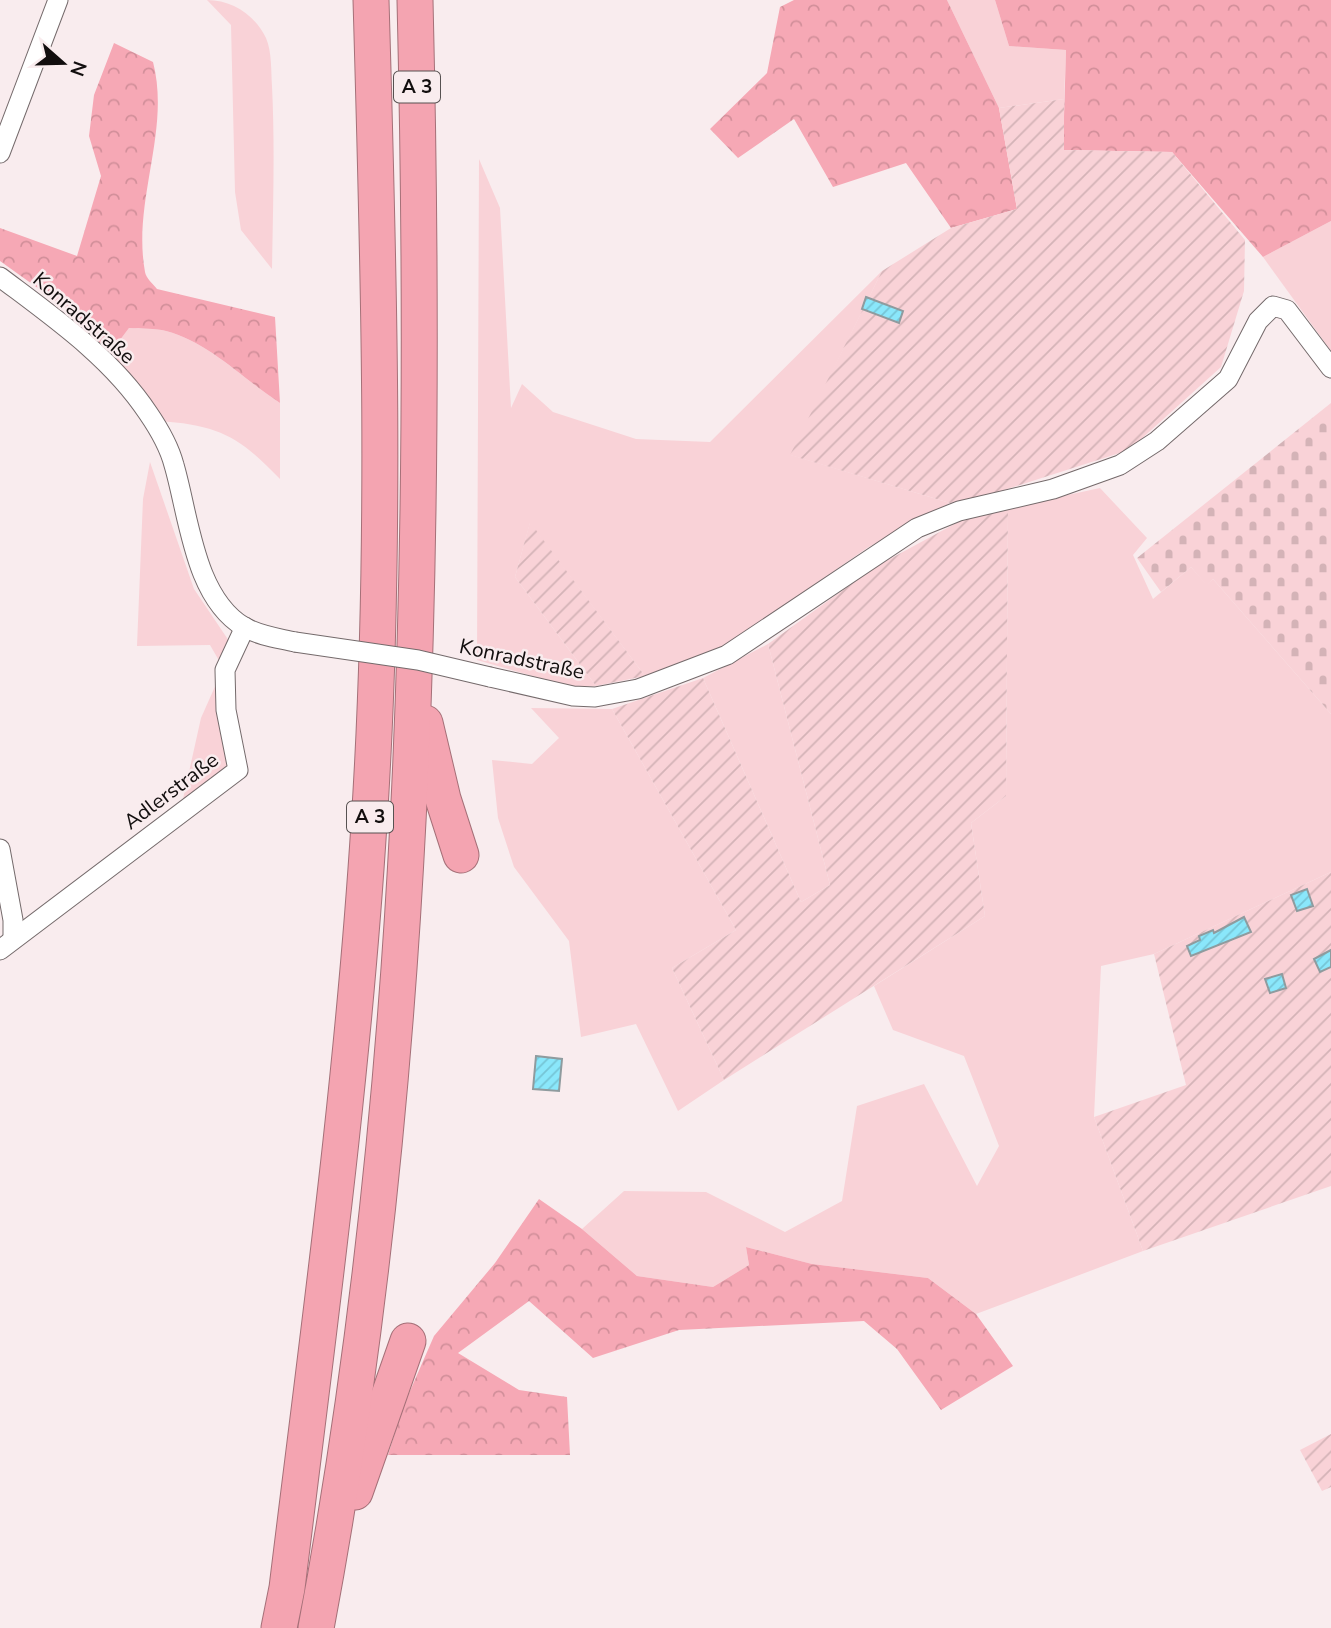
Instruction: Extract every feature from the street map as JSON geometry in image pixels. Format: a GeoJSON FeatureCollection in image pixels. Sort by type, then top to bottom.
{"type":"FeatureCollection","features":[{"type":"Feature","properties":{"kind":"highway","name":"A 3"},"geometry":{"type":"LineString","coordinates":[[279,1628],[287,1588],[349,1088],[370,823],[376,692],[380,326],[371,0]]}},
{"type":"Feature","properties":{"kind":"highway","name":"A 3"},"geometry":{"type":"LineString","coordinates":[[316,1628],[369,1275],[407,866],[415,679],[419,173],[415,0]]}},
{"type":"Feature","properties":{"kind":"highway"},"geometry":{"type":"LineString","coordinates":[[415,679],[443,799],[461,855]]}},
{"type":"Feature","properties":{"kind":"highway"},"geometry":{"type":"LineString","coordinates":[[325,1581],[408,1341]]}},
{"type":"Feature","properties":{"kind":"street"},"geometry":{"type":"LineString","coordinates":[[0,153],[7,114],[58,0]]}},
{"type":"Feature","properties":{"kind":"street","name":"Konradstraße"},"geometry":{"type":"LineString","coordinates":[[0,277],[61,323],[104,361],[146,410],[162,436],[173,462],[204,574],[218,602],[245,627],[295,642],[418,660],[573,696],[595,697],[638,689],[727,655],[917,528],[959,511],[1053,489],[1120,465],[1157,441],[1228,379],[1258,321],[1273,306],[1287,310],[1331,368]]}},
{"type":"Feature","properties":{"kind":"street","name":"Adlerstraße"},"geometry":{"type":"LineString","coordinates":[[6,944],[238,770],[226,710],[225,670],[245,627]]}},
{"type":"Feature","properties":{"kind":"street","name":"Adlerstraße"},"geometry":{"type":"LineString","coordinates":[[0,849],[13,920],[6,944]]}},
{"type":"Feature","properties":{"kind":"green space"},"geometry":{"type":"Polygon","coordinates":[[[207,0],[242,10],[256,22],[268,43],[271,62],[274,178],[272,269],[241,230],[235,192],[231,25],[207,0]]]}},
{"type":"Feature","properties":{"kind":"green space"},"geometry":{"type":"Polygon","coordinates":[[[794,0],[947,0],[999,108],[1017,209],[951,228],[906,163],[833,187],[794,119],[738,158],[710,129],[767,73],[780,7],[794,0]]]}},
{"type":"Feature","properties":{"kind":"green space"},"geometry":{"type":"Polygon","coordinates":[[[947,0],[995,0],[1009,46],[1066,50],[1064,99],[999,108],[947,0]]]}},
{"type":"Feature","properties":{"kind":"green space"},"geometry":{"type":"Polygon","coordinates":[[[995,0],[1331,0],[1331,221],[1263,257],[1172,152],[1063,150],[1066,50],[1009,46],[995,0]]]}},
{"type":"Feature","properties":{"kind":"green space"},"geometry":{"type":"Polygon","coordinates":[[[114,43],[153,62],[157,88],[158,114],[143,219],[142,245],[148,279],[157,289],[275,317],[280,403],[197,344],[166,331],[129,328],[117,344],[115,360],[74,314],[0,261],[0,228],[77,256],[101,176],[89,136],[94,95],[114,43]]]}},
{"type":"Feature","properties":{"kind":"green space"},"geometry":{"type":"Polygon","coordinates":[[[1064,99],[1064,150],[1172,152],[1245,240],[1244,291],[1221,367],[1129,450],[976,499],[950,503],[790,455],[882,271],[951,228],[1017,209],[999,108],[1064,99]]]}},
{"type":"Feature","properties":{"kind":"green space"},"geometry":{"type":"Polygon","coordinates":[[[479,159],[500,208],[511,408],[522,384],[553,412],[636,439],[710,442],[882,271],[791,455],[950,503],[867,548],[723,648],[645,676],[530,523],[515,577],[596,686],[571,687],[477,660],[479,159]]]}},
{"type":"Feature","properties":{"kind":"green space"},"geometry":{"type":"Polygon","coordinates":[[[1331,221],[1331,351],[1263,257],[1331,221]]]}},
{"type":"Feature","properties":{"kind":"green space"},"geometry":{"type":"Polygon","coordinates":[[[129,328],[153,329],[182,336],[226,362],[280,403],[280,479],[253,453],[227,436],[198,426],[159,421],[115,360],[117,344],[129,328]]]}},
{"type":"Feature","properties":{"kind":"green space"},"geometry":{"type":"Polygon","coordinates":[[[1331,403],[1331,714],[1213,579],[1207,586],[1191,567],[1161,592],[1137,558],[1331,403]]]}},
{"type":"Feature","properties":{"kind":"green space"},"geometry":{"type":"Polygon","coordinates":[[[150,462],[194,589],[229,641],[221,664],[210,645],[137,646],[143,499],[150,462]]]}},
{"type":"Feature","properties":{"kind":"green space"},"geometry":{"type":"Polygon","coordinates":[[[1100,488],[1147,538],[1133,555],[1153,599],[1191,567],[1207,585],[1213,579],[1331,714],[1331,872],[1154,954],[1101,966],[1094,1117],[1143,1251],[976,1314],[928,1278],[812,1264],[746,1247],[749,1265],[713,1287],[637,1276],[582,1229],[624,1191],[706,1192],[785,1232],[842,1201],[857,1106],[924,1084],[977,1186],[999,1146],[964,1056],[893,1030],[874,986],[985,916],[971,823],[1006,796],[1008,508],[1100,488]]]}},
{"type":"Feature","properties":{"kind":"green space"},"geometry":{"type":"Polygon","coordinates":[[[1008,508],[1006,796],[971,823],[985,916],[724,1080],[672,968],[736,930],[612,709],[703,678],[801,902],[830,885],[768,644],[875,567],[960,521],[1008,508]]]}},
{"type":"Feature","properties":{"kind":"green space"},"geometry":{"type":"Polygon","coordinates":[[[530,522],[645,676],[596,686],[515,577],[530,522]]]}},
{"type":"Feature","properties":{"kind":"green space"},"geometry":{"type":"Polygon","coordinates":[[[768,644],[830,885],[801,902],[703,678],[768,644]]]}},
{"type":"Feature","properties":{"kind":"green space"},"geometry":{"type":"Polygon","coordinates":[[[217,682],[228,751],[227,767],[183,799],[201,718],[217,682]]]}},
{"type":"Feature","properties":{"kind":"green space"},"geometry":{"type":"Polygon","coordinates":[[[531,708],[612,709],[736,930],[672,968],[724,1080],[678,1111],[636,1024],[581,1037],[569,941],[514,867],[498,818],[492,760],[532,764],[559,738],[531,708]]]}},
{"type":"Feature","properties":{"kind":"green space"},"geometry":{"type":"Polygon","coordinates":[[[1331,872],[1331,1186],[1143,1251],[1094,1117],[1186,1085],[1154,954],[1331,872]]]}},
{"type":"Feature","properties":{"kind":"green space"},"geometry":{"type":"Polygon","coordinates":[[[539,1199],[582,1229],[637,1276],[713,1287],[749,1265],[746,1247],[812,1264],[928,1278],[976,1314],[1013,1366],[941,1410],[897,1349],[864,1321],[679,1330],[593,1358],[529,1301],[458,1353],[519,1390],[567,1397],[570,1455],[388,1455],[403,1407],[434,1336],[495,1263],[539,1199]]]}},
{"type":"Feature","properties":{"kind":"green space"},"geometry":{"type":"Polygon","coordinates":[[[1331,1434],[1331,1487],[1322,1491],[1300,1450],[1331,1434]]]}},
{"type":"Feature","properties":{"kind":"building"},"geometry":{"type":"Polygon","coordinates":[[[866,297],[903,311],[899,323],[862,309],[866,297]]]}},
{"type":"Feature","properties":{"kind":"building"},"geometry":{"type":"Polygon","coordinates":[[[1307,889],[1313,906],[1297,911],[1291,895],[1307,889]]]}},
{"type":"Feature","properties":{"kind":"building"},"geometry":{"type":"Polygon","coordinates":[[[1244,917],[1251,932],[1191,956],[1187,946],[1200,940],[1199,936],[1213,930],[1214,933],[1244,917]]]}},
{"type":"Feature","properties":{"kind":"building"},"geometry":{"type":"Polygon","coordinates":[[[1331,950],[1331,967],[1320,972],[1314,959],[1331,950]]]}},
{"type":"Feature","properties":{"kind":"building"},"geometry":{"type":"Polygon","coordinates":[[[1282,974],[1286,988],[1270,993],[1265,979],[1282,974]]]}},
{"type":"Feature","properties":{"kind":"building"},"geometry":{"type":"Polygon","coordinates":[[[536,1056],[562,1059],[559,1091],[533,1089],[536,1056]]]}}]}
